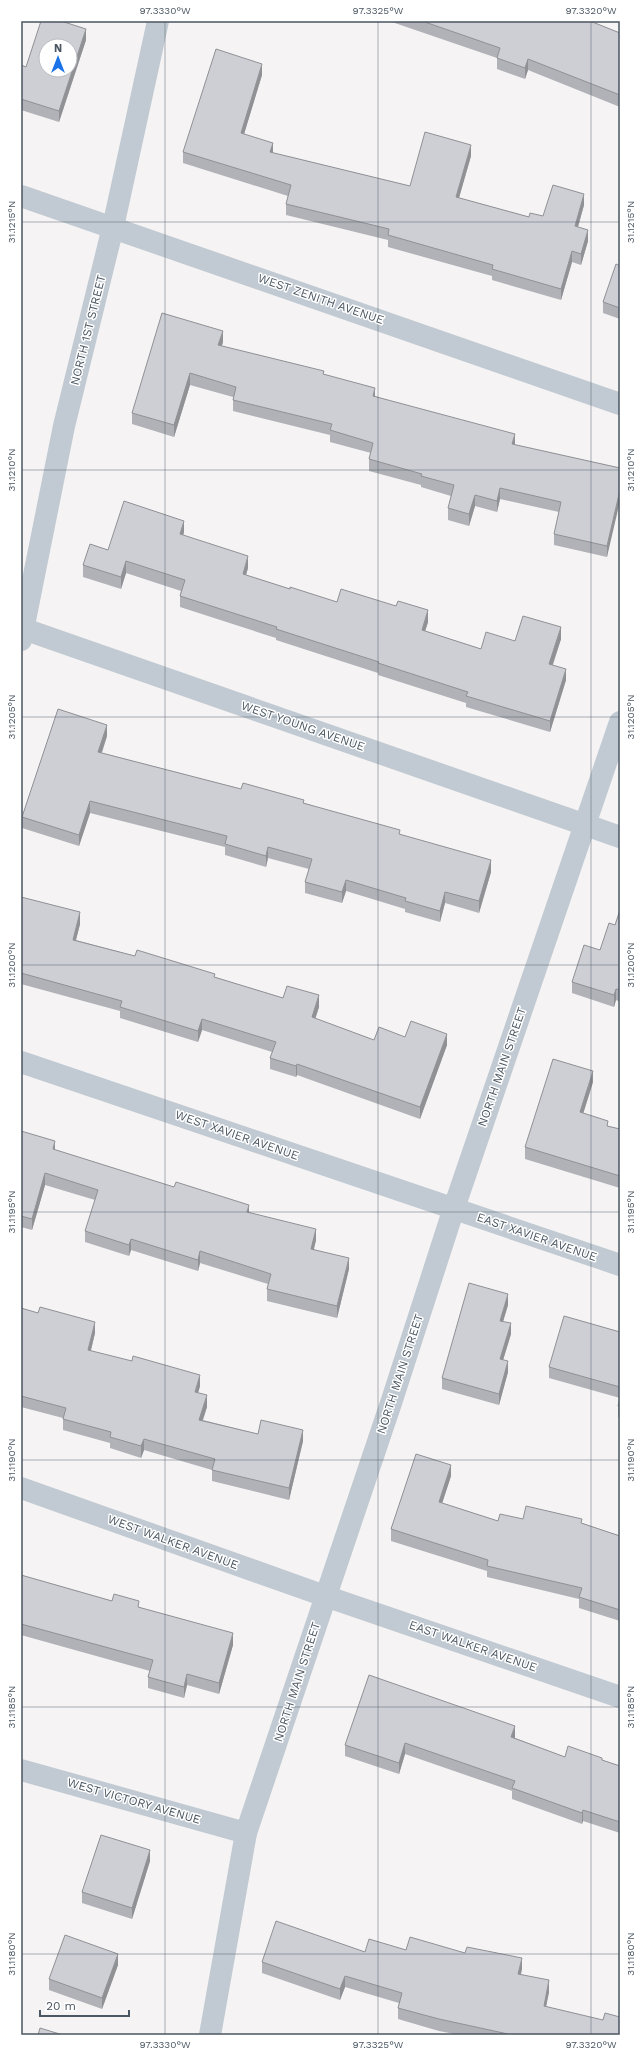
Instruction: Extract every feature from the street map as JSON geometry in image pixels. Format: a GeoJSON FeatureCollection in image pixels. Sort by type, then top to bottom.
{"type":"FeatureCollection","features":[{"type":"Feature","properties":{"kind":"street","name":"NORTH 1ST STREET"},"geometry":{"type":"LineString","coordinates":[[22,632],[64,426],[113,227],[158,21]]}},
{"type":"Feature","properties":{"kind":"street","name":"WEST ZENITH AVENUE"},"geometry":{"type":"LineString","coordinates":[[21,196],[620,404]]}},
{"type":"Feature","properties":{"kind":"street","name":"WEST YOUNG AVENUE"},"geometry":{"type":"LineString","coordinates":[[22,632],[620,837]]}},
{"type":"Feature","properties":{"kind":"street","name":"NORTH MAIN STREET"},"geometry":{"type":"LineString","coordinates":[[215,2034],[246,1833],[392,1400],[454,1208],[620,722]]}},
{"type":"Feature","properties":{"kind":"street","name":"WEST XAVIER AVENUE"},"geometry":{"type":"LineString","coordinates":[[21,1062],[454,1208]]}},
{"type":"Feature","properties":{"kind":"street","name":"EAST XAVIER AVENUE"},"geometry":{"type":"LineString","coordinates":[[454,1208],[620,1265]]}},
{"type":"Feature","properties":{"kind":"street","name":"WEST WALKER AVENUE"},"geometry":{"type":"LineString","coordinates":[[21,1488],[325,1596]]}},
{"type":"Feature","properties":{"kind":"street","name":"EAST WALKER AVENUE"},"geometry":{"type":"LineString","coordinates":[[325,1596],[620,1697]]}},
{"type":"Feature","properties":{"kind":"street","name":"WEST VICTORY AVENUE"},"geometry":{"type":"LineString","coordinates":[[21,1770],[246,1833]]}},
{"type":"Feature","properties":{"kind":"building"},"geometry":{"type":"Polygon","coordinates":[[[41,21],[61,21],[86,29],[78,53],[78,38],[38,38],[38,78],[70,78],[59,111],[21,99],[21,65],[26,67],[41,21]]]}},
{"type":"Feature","properties":{"kind":"building"},"geometry":{"type":"Polygon","coordinates":[[[422,21],[590,21],[620,33],[620,95],[528,59],[525,68],[497,58],[500,48],[422,21]]]}},
{"type":"Feature","properties":{"kind":"building"},"geometry":{"type":"Polygon","coordinates":[[[216,49],[262,64],[241,133],[273,143],[270,152],[410,186],[425,132],[471,145],[456,197],[529,217],[530,213],[543,216],[553,185],[584,194],[575,226],[588,230],[581,254],[572,251],[561,289],[492,269],[493,265],[388,235],[389,229],[286,204],[291,185],[183,152],[216,49]]]}},
{"type":"Feature","properties":{"kind":"building"},"geometry":{"type":"Polygon","coordinates":[[[616,264],[620,266],[620,308],[603,302],[616,264]]]}},
{"type":"Feature","properties":{"kind":"building"},"geometry":{"type":"Polygon","coordinates":[[[162,313],[223,331],[218,345],[324,371],[323,374],[375,388],[373,396],[515,434],[512,444],[620,468],[620,490],[607,546],[554,534],[561,502],[500,488],[497,501],[475,495],[469,514],[448,508],[454,485],[369,459],[373,443],[330,430],[332,424],[233,400],[236,387],[190,373],[174,425],[132,413],[162,313]]]}},
{"type":"Feature","properties":{"kind":"building"},"geometry":{"type":"Polygon","coordinates":[[[124,501],[184,521],[180,534],[248,556],[243,574],[337,602],[341,589],[396,606],[398,601],[428,610],[422,630],[481,649],[486,632],[515,641],[523,616],[561,627],[549,664],[566,669],[550,721],[466,696],[468,692],[276,629],[277,627],[180,596],[185,580],[126,561],[121,577],[83,565],[90,544],[108,550],[124,501]]]}},
{"type":"Feature","properties":{"kind":"building"},"geometry":{"type":"Polygon","coordinates":[[[58,709],[107,725],[98,752],[241,789],[243,783],[304,800],[303,803],[400,830],[399,834],[491,860],[479,901],[445,892],[440,911],[405,901],[406,898],[346,880],[342,892],[305,882],[312,859],[268,847],[266,856],[225,844],[227,836],[90,801],[79,835],[22,817],[58,709]]]}},
{"type":"Feature","properties":{"kind":"building"},"geometry":{"type":"Polygon","coordinates":[[[21,897],[80,912],[73,940],[135,956],[137,950],[215,974],[214,977],[283,998],[287,986],[319,995],[312,1017],[374,1040],[379,1027],[405,1037],[411,1021],[447,1034],[420,1107],[297,1064],[296,1066],[270,1058],[276,1042],[202,1019],[198,1031],[120,1007],[122,1001],[21,973],[21,897]]]}},
{"type":"Feature","properties":{"kind":"building"},"geometry":{"type":"Polygon","coordinates":[[[620,910],[620,990],[616,989],[614,995],[572,982],[584,945],[600,950],[609,923],[615,925],[620,910]]]}},
{"type":"Feature","properties":{"kind":"building"},"geometry":{"type":"Polygon","coordinates":[[[553,1059],[593,1071],[580,1112],[608,1121],[607,1126],[620,1129],[620,1176],[525,1147],[553,1059]]]}},
{"type":"Feature","properties":{"kind":"building"},"geometry":{"type":"Polygon","coordinates":[[[21,1131],[55,1141],[53,1149],[174,1187],[176,1182],[249,1205],[247,1212],[316,1229],[311,1249],[349,1258],[337,1306],[267,1289],[271,1274],[200,1251],[198,1260],[131,1239],[129,1245],[85,1231],[98,1190],[45,1173],[32,1219],[21,1216],[21,1131]]]}},
{"type":"Feature","properties":{"kind":"building"},"geometry":{"type":"Polygon","coordinates":[[[469,1283],[508,1294],[500,1321],[511,1323],[500,1359],[508,1361],[499,1394],[442,1378],[469,1283]]]}},
{"type":"Feature","properties":{"kind":"building"},"geometry":{"type":"Polygon","coordinates":[[[40,1307],[95,1322],[88,1350],[132,1361],[133,1356],[200,1375],[195,1392],[207,1395],[199,1420],[258,1434],[261,1420],[303,1430],[289,1488],[212,1470],[215,1459],[144,1439],[141,1446],[110,1437],[111,1432],[63,1419],[66,1408],[21,1396],[21,1308],[38,1313],[40,1307]]]}},
{"type":"Feature","properties":{"kind":"building"},"geometry":{"type":"Polygon","coordinates":[[[564,1316],[620,1332],[620,1387],[549,1367],[564,1316]]]}},
{"type":"Feature","properties":{"kind":"building"},"geometry":{"type":"Polygon","coordinates":[[[416,1454],[451,1465],[439,1502],[498,1521],[500,1514],[523,1519],[526,1506],[582,1519],[581,1523],[620,1536],[620,1610],[579,1597],[582,1588],[487,1566],[488,1560],[391,1529],[416,1454]]]}},
{"type":"Feature","properties":{"kind":"building"},"geometry":{"type":"Polygon","coordinates":[[[21,1575],[112,1601],[114,1594],[139,1601],[138,1607],[233,1633],[219,1683],[187,1674],[184,1687],[148,1677],[153,1660],[21,1624],[21,1575]]]}},
{"type":"Feature","properties":{"kind":"building"},"geometry":{"type":"Polygon","coordinates":[[[369,1675],[515,1726],[511,1737],[565,1757],[568,1746],[620,1766],[620,1822],[583,1810],[582,1813],[512,1788],[515,1781],[405,1743],[399,1763],[345,1745],[369,1675]]]}},
{"type":"Feature","properties":{"kind":"building"},"geometry":{"type":"Polygon","coordinates":[[[101,1835],[150,1850],[132,1908],[82,1892],[101,1835]]]}},
{"type":"Feature","properties":{"kind":"building"},"geometry":{"type":"Polygon","coordinates":[[[276,1921],[365,1952],[369,1939],[406,1950],[410,1937],[465,1953],[467,1947],[522,1958],[518,1974],[549,1980],[544,2006],[603,2020],[605,2013],[620,2017],[620,2035],[508,2035],[398,2008],[402,1993],[345,1976],[340,1989],[262,1962],[276,1921]]]}},
{"type":"Feature","properties":{"kind":"building"},"geometry":{"type":"Polygon","coordinates":[[[65,1935],[118,1954],[102,1998],[49,1979],[65,1935]]]}},
{"type":"Feature","properties":{"kind":"building"},"geometry":{"type":"Polygon","coordinates":[[[40,2028],[63,2035],[38,2035],[40,2028]]]}}]}
